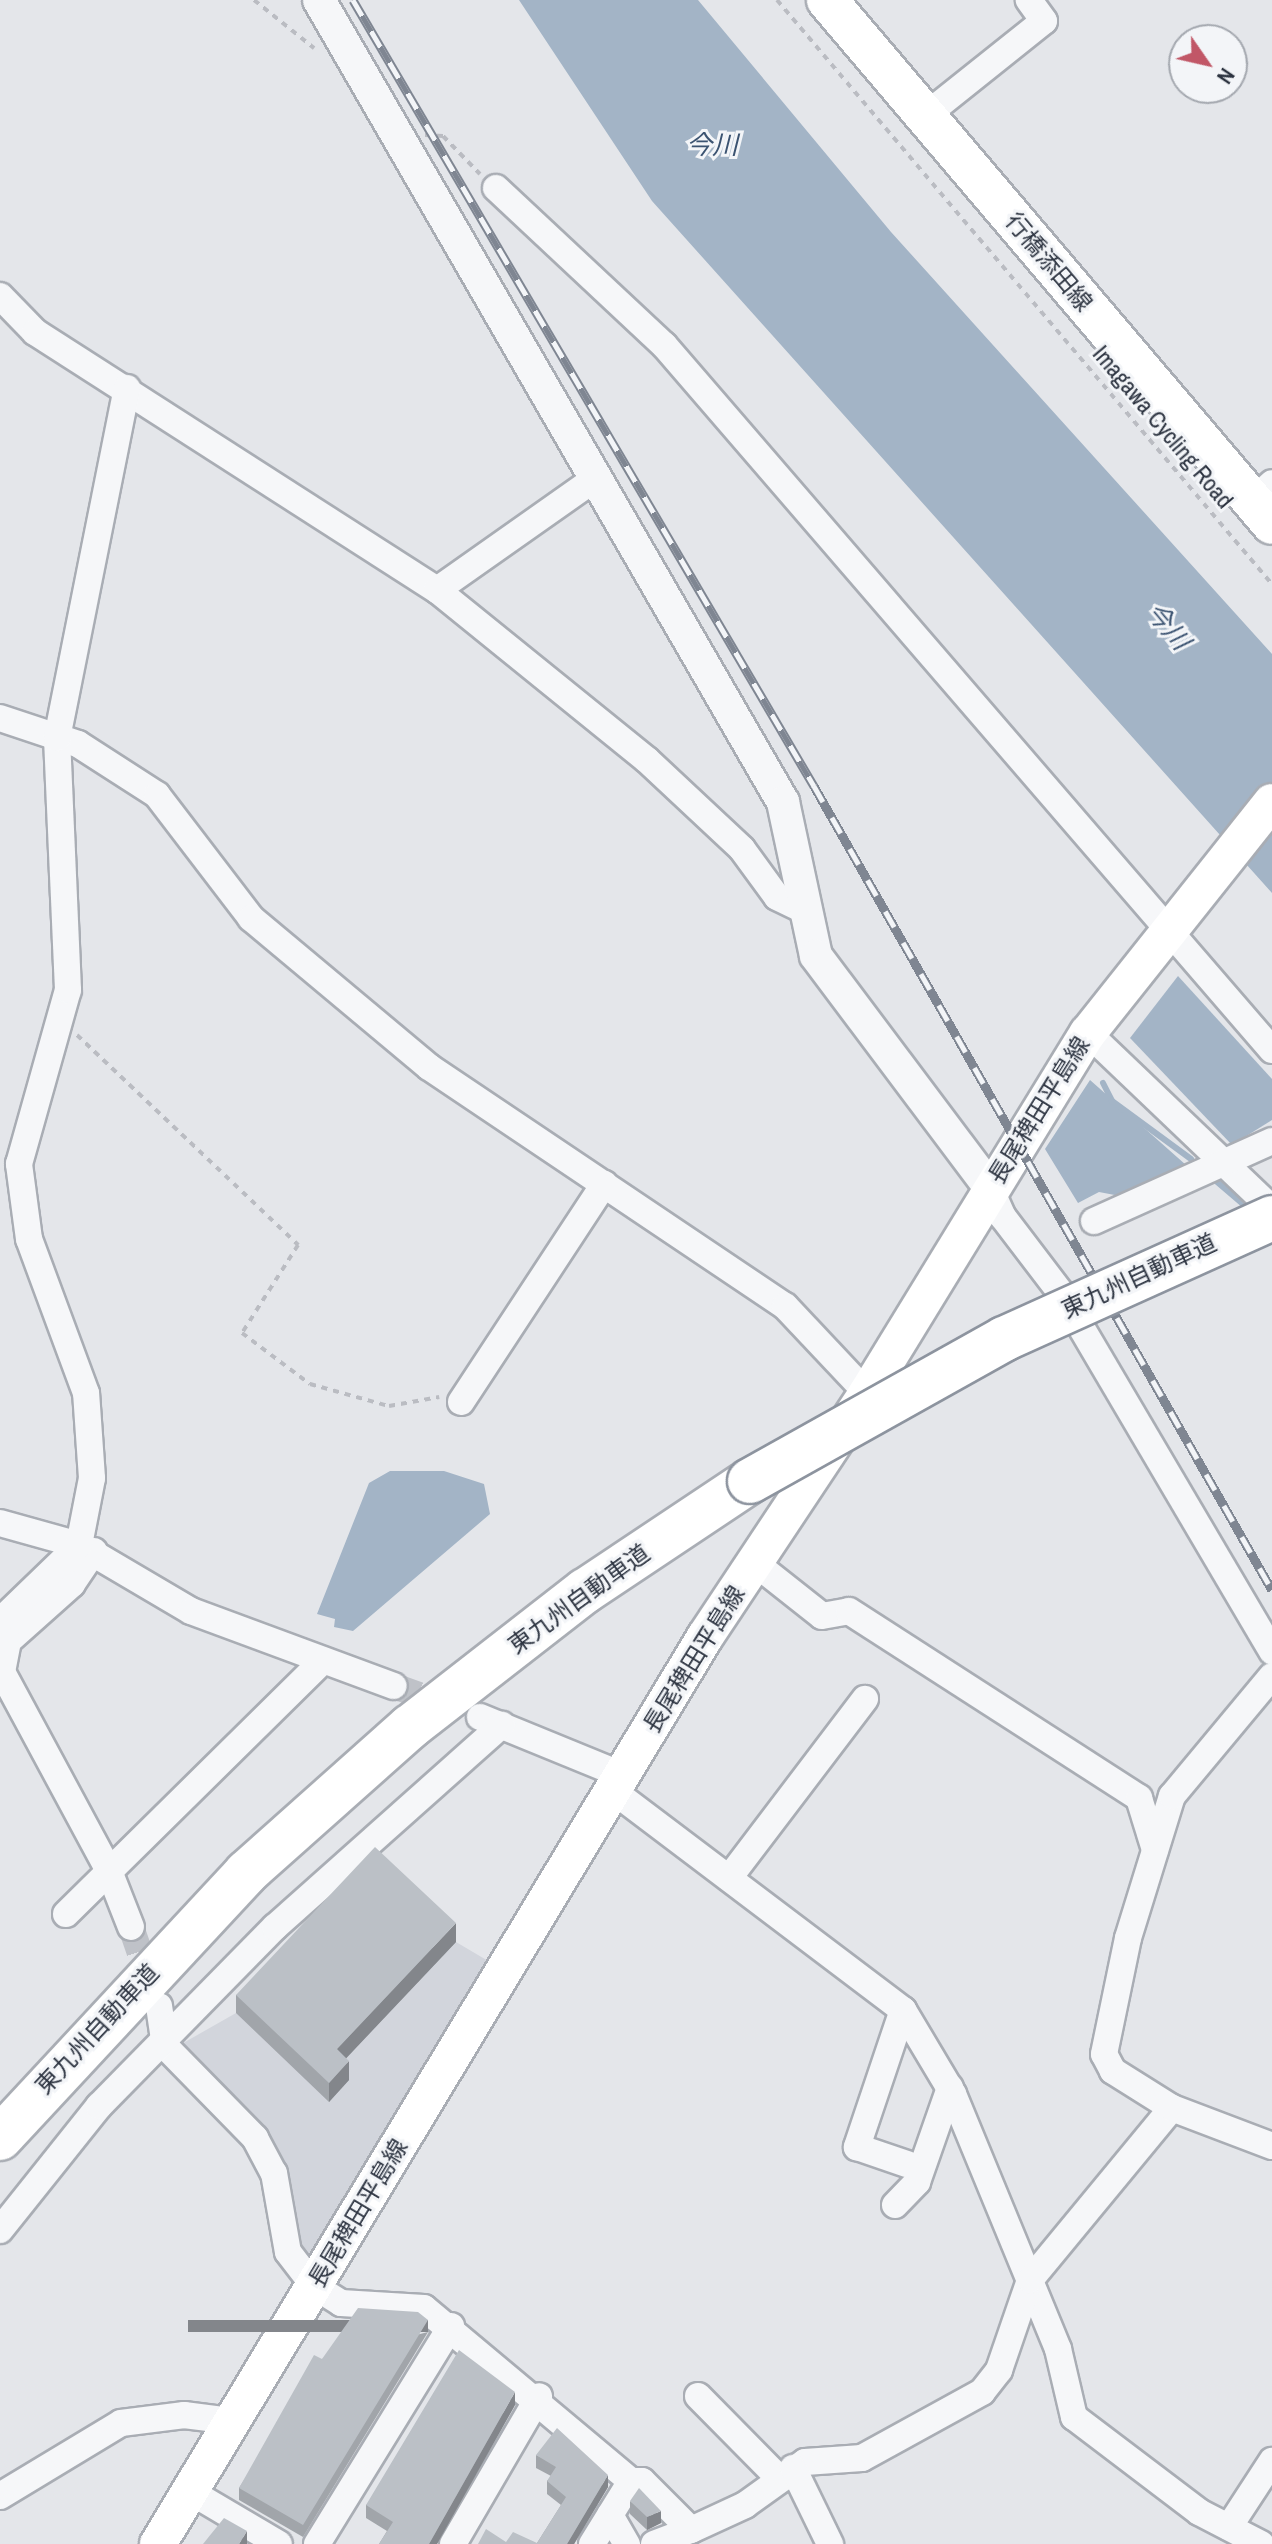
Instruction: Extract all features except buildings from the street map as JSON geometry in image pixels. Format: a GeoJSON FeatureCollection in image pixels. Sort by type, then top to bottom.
{"type":"FeatureCollection","features":[{"type":"Feature","properties":{"kind":"highway","name":"東九州自動車道"},"geometry":{"type":"LineString","coordinates":[[0,2138],[246,1873],[410,1727],[585,1591],[750,1481],[1004,1339],[1272,1218]]}},
{"type":"Feature","properties":{"kind":"main road","name":"行橋添田線"},"geometry":{"type":"LineString","coordinates":[[832,2],[925,116],[1266,502]]}},
{"type":"Feature","properties":{"kind":"main road","name":"長尾稗田平島線"},"geometry":{"type":"LineString","coordinates":[[158,2544],[617,1782],[867,1393],[990,1188],[1088,1033],[1172,922],[1272,802]]}},
{"type":"Feature","properties":{"kind":"street"},"geometry":{"type":"LineString","coordinates":[[319,0],[783,802],[816,956],[990,1188],[1003,1217],[1061,1293],[1272,1651]]}},
{"type":"Feature","properties":{"kind":"street"},"geometry":{"type":"LineString","coordinates":[[925,116],[1044,21],[1029,0]]}},
{"type":"Feature","properties":{"kind":"street"},"geometry":{"type":"LineString","coordinates":[[496,188],[664,345],[1172,922],[1272,1050]]}},
{"type":"Feature","properties":{"kind":"street"},"geometry":{"type":"LineString","coordinates":[[0,296],[35,332],[127,388],[437,590],[647,760],[742,849],[777,897],[804,910]]}},
{"type":"Feature","properties":{"kind":"street"},"geometry":{"type":"LineString","coordinates":[[127,388],[57,738],[68,990],[26,1120],[19,1204],[86,1393],[92,1478],[86,1548],[72,1584],[8,1641],[2,1672],[109,1871],[131,1927]]}},
{"type":"Feature","properties":{"kind":"street"},"geometry":{"type":"LineString","coordinates":[[437,590],[597,477]]}},
{"type":"Feature","properties":{"kind":"street"},"geometry":{"type":"LineString","coordinates":[[0,718],[57,738],[157,795],[251,918],[429,1067],[785,1306],[867,1393]]}},
{"type":"Feature","properties":{"kind":"street"},"geometry":{"type":"LineString","coordinates":[[742,849],[798,863]]}},
{"type":"Feature","properties":{"kind":"street"},"geometry":{"type":"LineString","coordinates":[[1088,1033],[1272,1209]]}},
{"type":"Feature","properties":{"kind":"street"},"geometry":{"type":"LineString","coordinates":[[1094,1221],[1272,1141]]}},
{"type":"Feature","properties":{"kind":"street"},"geometry":{"type":"LineString","coordinates":[[461,1402],[604,1184]]}},
{"type":"Feature","properties":{"kind":"street"},"geometry":{"type":"LineString","coordinates":[[0,1523],[86,1548],[191,1611],[394,1686]]}},
{"type":"Feature","properties":{"kind":"street"},"geometry":{"type":"LineString","coordinates":[[0,1621],[86,1548]]}},
{"type":"Feature","properties":{"kind":"street"},"geometry":{"type":"LineString","coordinates":[[755,1563],[822,1616],[849,1611],[1139,1798],[1155,1850]]}},
{"type":"Feature","properties":{"kind":"street"},"geometry":{"type":"LineString","coordinates":[[66,1914],[323,1661]]}},
{"type":"Feature","properties":{"kind":"street"},"geometry":{"type":"LineString","coordinates":[[1272,1676],[1172,1796],[1155,1850],[1104,2054],[1113,2071],[1172,2108],[1272,2146]]}},
{"type":"Feature","properties":{"kind":"street"},"geometry":{"type":"LineString","coordinates":[[729,1878],[865,1699]]}},
{"type":"Feature","properties":{"kind":"street"},"geometry":{"type":"LineString","coordinates":[[0,2230],[99,2106],[165,2046],[275,1927],[491,1721],[617,1782],[729,1878],[903,2010],[945,2079],[1030,2280],[1074,2417],[1109,2450],[1143,2463],[1229,2527],[1256,2543]]}},
{"type":"Feature","properties":{"kind":"street"},"geometry":{"type":"LineString","coordinates":[[159,2006],[165,2046],[255,2138],[274,2173],[288,2252],[314,2286],[341,2303],[424,2308],[539,2396],[631,2481],[642,2481],[691,2530]]}},
{"type":"Feature","properties":{"kind":"street"},"geometry":{"type":"LineString","coordinates":[[903,2010],[857,2147],[904,2170],[945,2079]]}},
{"type":"Feature","properties":{"kind":"street"},"geometry":{"type":"LineString","coordinates":[[895,2205],[917,2182],[945,2079]]}},
{"type":"Feature","properties":{"kind":"street"},"geometry":{"type":"LineString","coordinates":[[654,2544],[745,2505],[786,2472],[862,2458],[982,2392],[999,2370],[1030,2280],[1172,2108]]}},
{"type":"Feature","properties":{"kind":"street"},"geometry":{"type":"LineString","coordinates":[[317,2544],[451,2326]]}},
{"type":"Feature","properties":{"kind":"street"},"geometry":{"type":"LineString","coordinates":[[453,2544],[539,2396]]}},
{"type":"Feature","properties":{"kind":"street"},"geometry":{"type":"LineString","coordinates":[[698,2396],[786,2472],[830,2544]]}},
{"type":"Feature","properties":{"kind":"street"},"geometry":{"type":"LineString","coordinates":[[0,2496],[121,2423],[184,2415],[231,2421]]}},
{"type":"Feature","properties":{"kind":"street"},"geometry":{"type":"LineString","coordinates":[[1229,2527],[1272,2461]]}},
{"type":"Feature","properties":{"kind":"street"},"geometry":{"type":"LineString","coordinates":[[592,2544],[631,2481]]}},
{"type":"Feature","properties":{"kind":"street"},"geometry":{"type":"LineString","coordinates":[[191,2492],[279,2544]]}},
{"type":"Feature","properties":{"kind":"street"},"geometry":{"type":"LineString","coordinates":[[610,2515],[627,2544]]}},
{"type":"Feature","properties":{"kind":"path"},"geometry":{"type":"LineString","coordinates":[[254,0],[322,52]]}},
{"type":"Feature","properties":{"kind":"path","name":"Imagawa Cycling Road"},"geometry":{"type":"LineString","coordinates":[[777,0],[1272,584]]}},
{"type":"Feature","properties":{"kind":"path"},"geometry":{"type":"LineString","coordinates":[[416,134],[443,136],[496,188]]}},
{"type":"Feature","properties":{"kind":"path"},"geometry":{"type":"LineString","coordinates":[[59,1018],[298,1245],[242,1333],[310,1384],[389,1406],[434,1396],[461,1402]]}},
{"type":"Feature","properties":{"kind":"shaded area"},"geometry":{"type":"Polygon","coordinates":[[[375,1865],[456,1942],[495,1965],[314,2264],[297,2252],[283,2171],[178,2046],[236,2013],[375,1865]]]}},
{"type":"Feature","properties":{"kind":"water","name":"今川"},"geometry":{"type":"Polygon","coordinates":[[[519,0],[698,0],[891,232],[1272,654],[1272,893],[652,201],[519,0]]]}},
{"type":"Feature","properties":{"kind":"water"},"geometry":{"type":"Polygon","coordinates":[[[1178,976],[1272,1079],[1272,1120],[1232,1145],[1130,1038],[1178,976]]]}},
{"type":"Feature","properties":{"kind":"water"},"geometry":{"type":"Polygon","coordinates":[[[1090,1080],[1186,1165],[1120,1196],[1099,1192],[1078,1203],[1045,1149],[1090,1080]]]}},
{"type":"Feature","properties":{"kind":"water"},"geometry":{"type":"Polygon","coordinates":[[[390,1471],[444,1471],[484,1484],[490,1514],[353,1631],[334,1627],[335,1619],[317,1614],[369,1483],[390,1471]]]}},
{"type":"Feature","properties":{"kind":"waterway"},"geometry":{"type":"LineString","coordinates":[[1103,1083],[1112,1101],[1191,1159]]}},
{"type":"Feature","properties":{"kind":"waterway"},"geometry":{"type":"LineString","coordinates":[[1216,1181],[1250,1210]]}},
{"type":"Feature","properties":{"kind":"tunnel"},"geometry":{"type":"LineString","coordinates":[[394,1686],[450,1706]]}},
{"type":"Feature","properties":{"kind":"tunnel"},"geometry":{"type":"LineString","coordinates":[[131,1927],[152,1988]]}},
{"type":"Feature","properties":{"kind":"railway"},"geometry":{"type":"LineString","coordinates":[[353,0],[814,786],[1272,1590]]}}]}
